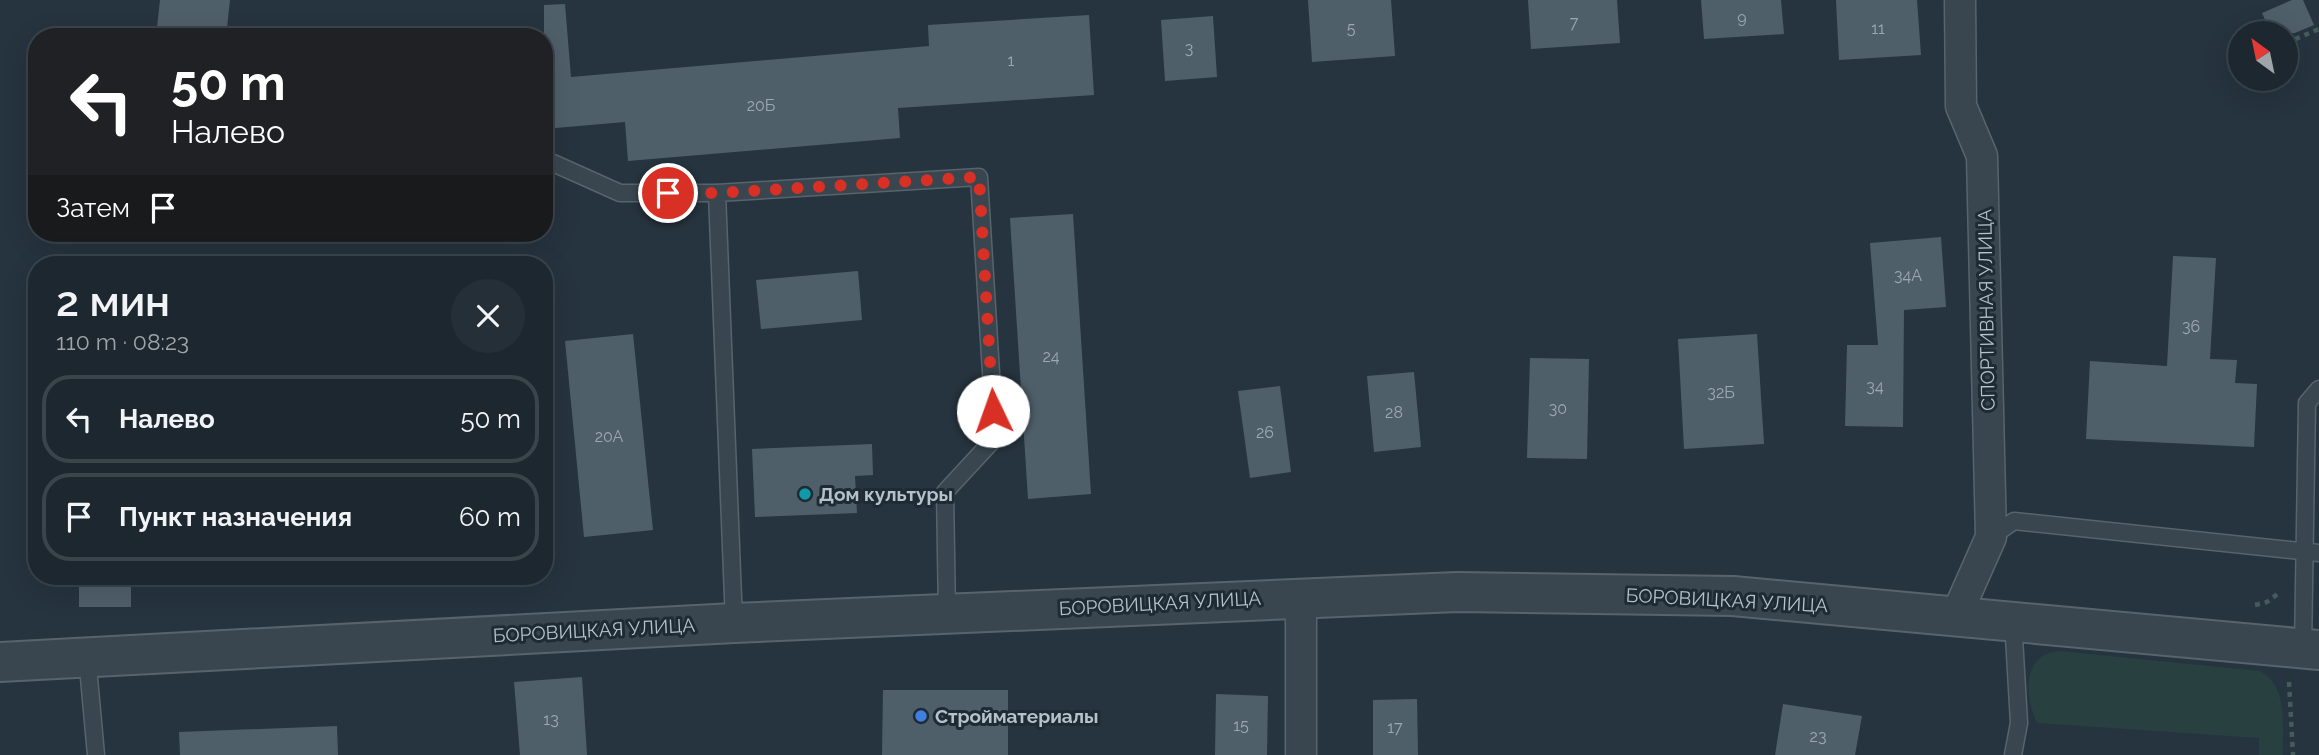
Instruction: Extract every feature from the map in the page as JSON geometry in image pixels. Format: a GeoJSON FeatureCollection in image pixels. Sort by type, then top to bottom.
{"type":"FeatureCollection","features":[{"type":"Feature","properties":{"kind":"street","name":"СПОРТИВНАЯ УЛИЦА"},"geometry":{"type":"LineString","coordinates":[[1956,616],[1991,537],[1982,156],[1961,106],[1960,0]]}},
{"type":"Feature","properties":{"kind":"street","name":"БОРОВИЦКАЯ УЛИЦА"},"geometry":{"type":"LineString","coordinates":[[0,662],[734,623],[1457,592],[1733,596],[2311,649]]}},
{"type":"Feature","properties":{"kind":"street"},"geometry":{"type":"LineString","coordinates":[[1301,597],[1301,755]]}},
{"type":"Feature","properties":{"kind":"lane"},"geometry":{"type":"LineString","coordinates":[[553,163],[620,193],[717,193],[979,177],[995,438],[945,492],[947,613]]}},
{"type":"Feature","properties":{"kind":"lane"},"geometry":{"type":"LineString","coordinates":[[717,193],[734,623]]}},
{"type":"Feature","properties":{"kind":"lane"},"geometry":{"type":"LineString","coordinates":[[2311,649],[2313,552],[2307,403],[2319,389]]}},
{"type":"Feature","properties":{"kind":"lane"},"geometry":{"type":"LineString","coordinates":[[1991,537],[2014,521],[2313,552]]}},
{"type":"Feature","properties":{"kind":"lane"},"geometry":{"type":"LineString","coordinates":[[2013,621],[2020,723],[2013,755]]}},
{"type":"Feature","properties":{"kind":"lane"},"geometry":{"type":"LineString","coordinates":[[87,656],[96,755]]}},
{"type":"Feature","properties":{"kind":"path"},"geometry":{"type":"LineString","coordinates":[[2298,38],[2319,29]]}},
{"type":"Feature","properties":{"kind":"path"},"geometry":{"type":"LineString","coordinates":[[2291,699],[2293,755]]}},
{"type":"Feature","properties":{"kind":"green space"},"geometry":{"type":"Polygon","coordinates":[[[2059,651],[2260,671],[2276,687],[2280,697],[2283,755],[2259,755],[2259,738],[2037,723],[2029,690],[2032,668],[2047,654],[2059,651]]]}},
{"type":"Feature","properties":{"kind":"building"},"geometry":{"type":"Polygon","coordinates":[[[160,0],[230,0],[227,28],[157,28],[160,0]]]}},
{"type":"Feature","properties":{"kind":"building"},"geometry":{"type":"Polygon","coordinates":[[[1308,0],[1391,0],[1395,56],[1312,62],[1308,0]]]}},
{"type":"Feature","properties":{"kind":"building"},"geometry":{"type":"Polygon","coordinates":[[[1528,0],[1617,0],[1620,43],[1531,49],[1528,0]]]}},
{"type":"Feature","properties":{"kind":"building"},"geometry":{"type":"Polygon","coordinates":[[[1701,0],[1781,0],[1784,34],[1704,39],[1701,0]]]}},
{"type":"Feature","properties":{"kind":"building"},"geometry":{"type":"Polygon","coordinates":[[[1836,0],[1917,0],[1921,55],[1839,60],[1836,0]]]}},
{"type":"Feature","properties":{"kind":"building"},"geometry":{"type":"Polygon","coordinates":[[[2292,0],[2303,0],[2314,25],[2298,32],[2298,21],[2266,21],[2262,13],[2292,0]]]}},
{"type":"Feature","properties":{"kind":"building"},"geometry":{"type":"Polygon","coordinates":[[[565,4],[571,77],[929,46],[928,25],[1089,15],[1094,95],[898,108],[900,138],[628,161],[625,122],[553,128],[553,28],[544,28],[544,5],[565,4]]]}},
{"type":"Feature","properties":{"kind":"building"},"geometry":{"type":"Polygon","coordinates":[[[1213,16],[1217,77],[1165,81],[1161,20],[1213,16]]]}},
{"type":"Feature","properties":{"kind":"building"},"geometry":{"type":"Polygon","coordinates":[[[1073,214],[1091,494],[1028,499],[1010,218],[1073,214]]]}},
{"type":"Feature","properties":{"kind":"building"},"geometry":{"type":"Polygon","coordinates":[[[1941,237],[1946,307],[1904,310],[1903,427],[1845,426],[1847,345],[1878,345],[1870,243],[1941,237]]]}},
{"type":"Feature","properties":{"kind":"building"},"geometry":{"type":"Polygon","coordinates":[[[2173,256],[2216,258],[2210,359],[2237,360],[2235,383],[2257,384],[2254,447],[2086,439],[2090,361],[2167,366],[2173,256]]]}},
{"type":"Feature","properties":{"kind":"building"},"geometry":{"type":"Polygon","coordinates":[[[858,271],[862,320],[761,329],[756,280],[858,271]]]}},
{"type":"Feature","properties":{"kind":"building"},"geometry":{"type":"Polygon","coordinates":[[[633,334],[653,530],[584,537],[565,341],[633,334]]]}},
{"type":"Feature","properties":{"kind":"building"},"geometry":{"type":"Polygon","coordinates":[[[1757,334],[1764,444],[1684,449],[1678,339],[1757,334]]]}},
{"type":"Feature","properties":{"kind":"building"},"geometry":{"type":"Polygon","coordinates":[[[1530,358],[1589,359],[1587,459],[1527,458],[1530,358]]]}},
{"type":"Feature","properties":{"kind":"building"},"geometry":{"type":"Polygon","coordinates":[[[1414,372],[1421,447],[1374,452],[1367,376],[1414,372]]]}},
{"type":"Feature","properties":{"kind":"building"},"geometry":{"type":"Polygon","coordinates":[[[1280,386],[1291,472],[1250,478],[1238,391],[1280,386]]]}},
{"type":"Feature","properties":{"kind":"building","name":"Дом культуры"},"geometry":{"type":"Polygon","coordinates":[[[872,444],[873,475],[855,476],[857,513],[755,517],[752,449],[872,444]]]}},
{"type":"Feature","properties":{"kind":"building"},"geometry":{"type":"Polygon","coordinates":[[[79,585],[131,585],[131,607],[79,607],[79,585]]]}},
{"type":"Feature","properties":{"kind":"building"},"geometry":{"type":"Polygon","coordinates":[[[582,677],[587,755],[520,755],[514,682],[582,677]]]}},
{"type":"Feature","properties":{"kind":"building"},"geometry":{"type":"Polygon","coordinates":[[[883,690],[1008,690],[1008,755],[882,755],[883,690]]]}},
{"type":"Feature","properties":{"kind":"building"},"geometry":{"type":"Polygon","coordinates":[[[1216,694],[1268,696],[1267,755],[1215,755],[1216,694]]]}},
{"type":"Feature","properties":{"kind":"building"},"geometry":{"type":"Polygon","coordinates":[[[1417,699],[1418,755],[1373,755],[1373,700],[1417,699]]]}},
{"type":"Feature","properties":{"kind":"building"},"geometry":{"type":"Polygon","coordinates":[[[1783,704],[1862,716],[1855,755],[1775,755],[1783,704]]]}},
{"type":"Feature","properties":{"kind":"building"},"geometry":{"type":"Polygon","coordinates":[[[337,726],[338,755],[180,755],[179,732],[337,726]]]}},
{"type":"Feature","properties":{"kind":"place","name":"Дом культуры"},"geometry":{"type":"Point","coordinates":[805,494]}},
{"type":"Feature","properties":{"kind":"place","name":"Стройматериалы"},"geometry":{"type":"Point","coordinates":[921,716]}},
{"type":"Feature","properties":{"kind":"route"},"geometry":{"type":"LineString","coordinates":[[668,193],[717,193],[979,177],[993,411]]}}]}
